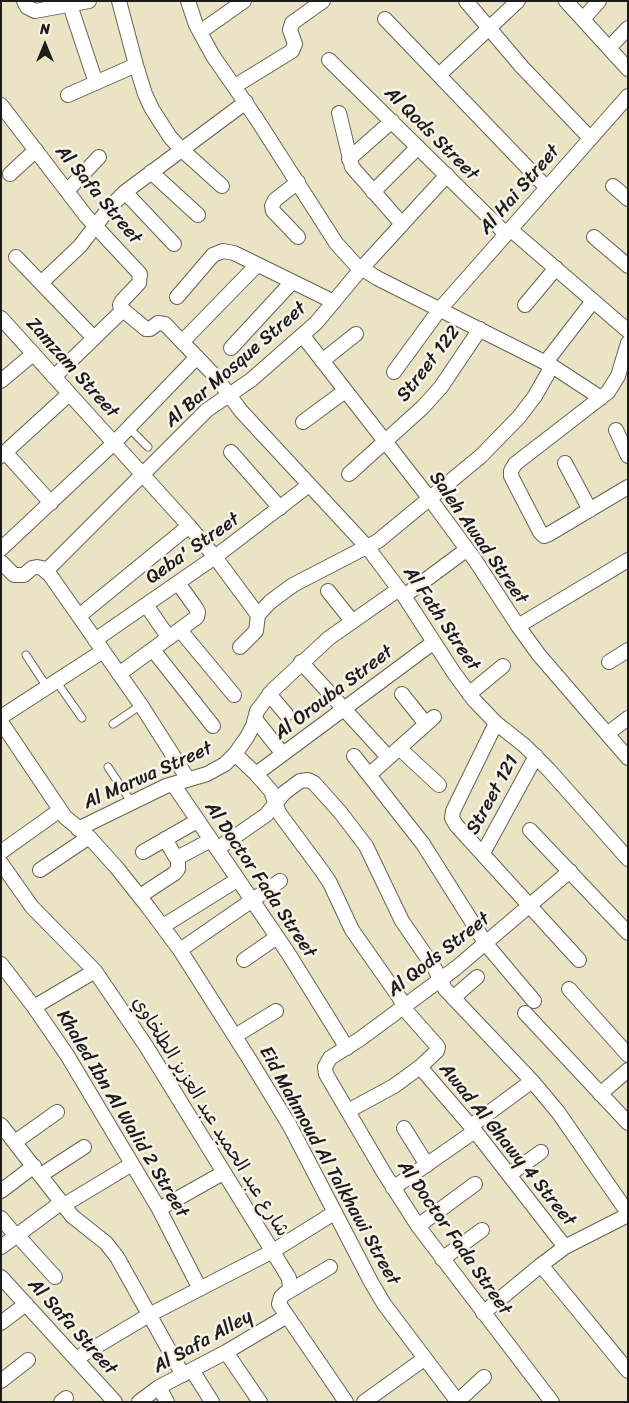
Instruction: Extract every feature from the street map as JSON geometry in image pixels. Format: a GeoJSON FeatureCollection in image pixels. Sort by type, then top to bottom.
{"type":"FeatureCollection","features":[{"type":"Feature","properties":{"kind":"street"},"geometry":{"type":"LineString","coordinates":[[24,1],[28,7],[36,11],[89,1]]}},
{"type":"Feature","properties":{"kind":"street"},"geometry":{"type":"LineString","coordinates":[[120,1],[136,65],[152,109],[170,137],[222,186]]}},
{"type":"Feature","properties":{"kind":"street"},"geometry":{"type":"LineString","coordinates":[[188,1],[200,32],[213,56],[246,102],[336,243],[345,254],[362,269],[377,278],[549,364],[601,398]]}},
{"type":"Feature","properties":{"kind":"street"},"geometry":{"type":"LineString","coordinates":[[200,32],[244,1]]}},
{"type":"Feature","properties":{"kind":"street"},"geometry":{"type":"LineString","coordinates":[[235,86],[292,51],[295,44],[290,30],[292,23],[323,1]]}},
{"type":"Feature","properties":{"kind":"street"},"geometry":{"type":"LineString","coordinates":[[466,1],[522,67],[590,138]]}},
{"type":"Feature","properties":{"kind":"street"},"geometry":{"type":"LineString","coordinates":[[438,75],[518,1]]}},
{"type":"Feature","properties":{"kind":"street"},"geometry":{"type":"LineString","coordinates":[[566,1],[628,68]]}},
{"type":"Feature","properties":{"kind":"street"},"geometry":{"type":"LineString","coordinates":[[583,19],[599,1]]}},
{"type":"Feature","properties":{"kind":"street"},"geometry":{"type":"LineString","coordinates":[[70,5],[96,83]]}},
{"type":"Feature","properties":{"kind":"street"},"geometry":{"type":"LineString","coordinates":[[385,19],[547,188]]}},
{"type":"Feature","properties":{"kind":"street"},"geometry":{"type":"LineString","coordinates":[[609,48],[628,28]]}},
{"type":"Feature","properties":{"kind":"street","name":"Al Qods Street"},"geometry":{"type":"LineString","coordinates":[[330,60],[446,176],[508,232],[556,268],[628,331]]}},
{"type":"Feature","properties":{"kind":"street"},"geometry":{"type":"LineString","coordinates":[[68,96],[136,65]]}},
{"type":"Feature","properties":{"kind":"street","name":"Al Hai Street"},"geometry":{"type":"LineString","coordinates":[[394,372],[440,309],[628,96]]}},
{"type":"Feature","properties":{"kind":"street"},"geometry":{"type":"LineString","coordinates":[[41,283],[80,246],[110,207],[125,192],[246,102]]}},
{"type":"Feature","properties":{"kind":"street","name":"Al Safa Street"},"geometry":{"type":"LineString","coordinates":[[1,105],[95,227],[140,274],[139,283],[121,303],[123,310]]}},
{"type":"Feature","properties":{"kind":"street"},"geometry":{"type":"LineString","coordinates":[[339,113],[349,159],[354,170],[402,224]]}},
{"type":"Feature","properties":{"kind":"street"},"geometry":{"type":"LineString","coordinates":[[349,159],[392,121]]}},
{"type":"Feature","properties":{"kind":"street"},"geometry":{"type":"LineString","coordinates":[[373,192],[418,147]]}},
{"type":"Feature","properties":{"kind":"street"},"geometry":{"type":"LineString","coordinates":[[10,174],[36,150]]}},
{"type":"Feature","properties":{"kind":"street"},"geometry":{"type":"LineString","coordinates":[[67,191],[99,157]]}},
{"type":"Feature","properties":{"kind":"street"},"geometry":{"type":"LineString","coordinates":[[151,172],[198,215]]}},
{"type":"Feature","properties":{"kind":"street","name":"Al Bar Mosque Street"},"geometry":{"type":"LineString","coordinates":[[46,571],[207,410],[251,380],[303,336],[446,176]]}},
{"type":"Feature","properties":{"kind":"street"},"geometry":{"type":"LineString","coordinates":[[298,182],[275,200],[272,206],[275,213],[298,236]]}},
{"type":"Feature","properties":{"kind":"street"},"geometry":{"type":"LineString","coordinates":[[613,186],[628,199]]}},
{"type":"Feature","properties":{"kind":"street"},"geometry":{"type":"LineString","coordinates":[[125,192],[174,244]]}},
{"type":"Feature","properties":{"kind":"street"},"geometry":{"type":"LineString","coordinates":[[594,237],[628,266]]}},
{"type":"Feature","properties":{"kind":"street"},"geometry":{"type":"LineString","coordinates":[[176,297],[213,255],[218,252],[229,251],[334,302]]}},
{"type":"Feature","properties":{"kind":"street"},"geometry":{"type":"LineString","coordinates":[[16,257],[94,338]]}},
{"type":"Feature","properties":{"kind":"street"},"geometry":{"type":"LineString","coordinates":[[182,342],[257,265]]}},
{"type":"Feature","properties":{"kind":"street"},"geometry":{"type":"LineString","coordinates":[[525,305],[556,268]]}},
{"type":"Feature","properties":{"kind":"street"},"geometry":{"type":"LineString","coordinates":[[231,348],[292,282]]}},
{"type":"Feature","properties":{"kind":"street"},"geometry":{"type":"LineString","coordinates":[[240,647],[256,631],[258,615],[270,602],[293,586],[368,548],[388,534],[481,456],[535,396],[549,364],[593,301]]}},
{"type":"Feature","properties":{"kind":"street"},"geometry":{"type":"LineString","coordinates":[[54,377],[123,310]]}},
{"type":"Feature","properties":{"kind":"street","name":"Al Fath Street"},"geometry":{"type":"LineString","coordinates":[[123,310],[146,329],[158,323],[163,323],[215,376],[241,411],[368,548],[401,592],[469,694],[496,723],[536,756],[628,859]]}},
{"type":"Feature","properties":{"kind":"street","name":"Zamzam Street"},"geometry":{"type":"LineString","coordinates":[[1,318],[190,526],[258,615]]}},
{"type":"Feature","properties":{"kind":"street","name":"Street 122"},"geometry":{"type":"LineString","coordinates":[[349,474],[423,407],[441,387],[480,329]]}},
{"type":"Feature","properties":{"kind":"street"},"geometry":{"type":"LineString","coordinates":[[322,361],[356,334]]}},
{"type":"Feature","properties":{"kind":"street","name":"Saleh Awad Street"},"geometry":{"type":"LineString","coordinates":[[303,336],[430,499],[518,626],[556,676],[628,758]]}},
{"type":"Feature","properties":{"kind":"street"},"geometry":{"type":"LineString","coordinates":[[628,343],[626,360],[614,384],[601,398],[519,460],[511,471],[512,480],[544,536],[628,487]]}},
{"type":"Feature","properties":{"kind":"street"},"geometry":{"type":"LineString","coordinates":[[1,381],[33,354]]}},
{"type":"Feature","properties":{"kind":"street"},"geometry":{"type":"LineString","coordinates":[[114,443],[197,357]]}},
{"type":"Feature","properties":{"kind":"street"},"geometry":{"type":"LineString","coordinates":[[303,422],[345,391]]}},
{"type":"Feature","properties":{"kind":"street"},"geometry":{"type":"LineString","coordinates":[[51,502],[3,454],[69,394]]}},
{"type":"Feature","properties":{"kind":"street"},"geometry":{"type":"LineString","coordinates":[[616,430],[628,455]]}},
{"type":"Feature","properties":{"kind":"street","name":"Zamzam Street"},"geometry":{"type":"LineString","coordinates":[[1,549],[114,443]]}},
{"type":"Feature","properties":{"kind":"street"},"geometry":{"type":"LineString","coordinates":[[231,452],[280,508]]}},
{"type":"Feature","properties":{"kind":"street"},"geometry":{"type":"LineString","coordinates":[[565,463],[590,510]]}},
{"type":"Feature","properties":{"kind":"street","name":"Qeba' Street"},"geometry":{"type":"LineString","coordinates":[[1,717],[52,684],[146,605],[215,557],[309,485]]}},
{"type":"Feature","properties":{"kind":"street"},"geometry":{"type":"LineString","coordinates":[[79,616],[190,526]]}},
{"type":"Feature","properties":{"kind":"street","name":"Al Marwa Street"},"geometry":{"type":"LineString","coordinates":[[78,829],[173,784],[216,770],[235,754],[251,732],[261,704],[301,662],[352,621],[466,550]]}},
{"type":"Feature","properties":{"kind":"street"},"geometry":{"type":"LineString","coordinates":[[518,626],[628,560]]}},
{"type":"Feature","properties":{"kind":"street"},"geometry":{"type":"LineString","coordinates":[[1,562],[14,575],[19,576],[37,567],[46,571],[120,674],[188,779]]}},
{"type":"Feature","properties":{"kind":"street"},"geometry":{"type":"LineString","coordinates":[[120,674],[196,619],[198,614],[196,608],[178,583]]}},
{"type":"Feature","properties":{"kind":"street"},"geometry":{"type":"LineString","coordinates":[[328,591],[352,621]]}},
{"type":"Feature","properties":{"kind":"street"},"geometry":{"type":"LineString","coordinates":[[146,605],[234,695]]}},
{"type":"Feature","properties":{"kind":"street","name":"Al Orouba Street"},"geometry":{"type":"LineString","coordinates":[[256,774],[434,642]]}},
{"type":"Feature","properties":{"kind":"street"},"geometry":{"type":"LineString","coordinates":[[153,650],[213,726]]}},
{"type":"Feature","properties":{"kind":"street"},"geometry":{"type":"LineString","coordinates":[[609,662],[628,650]]}},
{"type":"Feature","properties":{"kind":"street"},"geometry":{"type":"LineString","coordinates":[[301,662],[344,709],[394,753],[439,785]]}},
{"type":"Feature","properties":{"kind":"street"},"geometry":{"type":"LineString","coordinates":[[469,694],[503,666]]}},
{"type":"Feature","properties":{"kind":"street"},"geometry":{"type":"LineString","coordinates":[[269,694],[286,714]]}},
{"type":"Feature","properties":{"kind":"street"},"geometry":{"type":"LineString","coordinates":[[369,775],[430,721],[402,694]]}},
{"type":"Feature","properties":{"kind":"street"},"geometry":{"type":"LineString","coordinates":[[607,734],[628,718]]}},
{"type":"Feature","properties":{"kind":"street"},"geometry":{"type":"LineString","coordinates":[[255,719],[283,754]]}},
{"type":"Feature","properties":{"kind":"street","name":"Eid Mahmoud Al Talkhawi Street"},"geometry":{"type":"LineString","coordinates":[[1,722],[5,737],[60,810],[78,829],[89,837],[140,896],[180,950],[290,1126],[316,1173],[334,1213],[384,1304],[458,1402]]}},
{"type":"Feature","properties":{"kind":"street"},"geometry":{"type":"LineString","coordinates":[[496,723],[453,811],[452,818],[456,825],[579,960]]}},
{"type":"Feature","properties":{"kind":"street"},"geometry":{"type":"LineString","coordinates":[[235,754],[271,791],[282,817],[322,871],[352,930],[404,1006],[438,1048],[420,1067],[394,1086],[348,1111]]}},
{"type":"Feature","properties":{"kind":"street"},"geometry":{"type":"LineString","coordinates":[[354,756],[423,844],[486,944],[534,1001]]}},
{"type":"Feature","properties":{"kind":"street","name":"Street 121"},"geometry":{"type":"LineString","coordinates":[[483,853],[536,756]]}},
{"type":"Feature","properties":{"kind":"street"},"geometry":{"type":"LineString","coordinates":[[177,858],[214,845],[262,818],[270,812],[289,789],[300,781],[308,780],[317,786],[366,846],[402,921],[445,989],[532,1081],[570,1128],[628,1214],[565,1248],[541,1265],[484,1313]]}},
{"type":"Feature","properties":{"kind":"street","name":"Al Doctor Fada Street"},"geometry":{"type":"LineString","coordinates":[[173,784],[278,938],[347,1048]]}},
{"type":"Feature","properties":{"kind":"street"},"geometry":{"type":"LineString","coordinates":[[1,852],[60,810]]}},
{"type":"Feature","properties":{"kind":"street"},"geometry":{"type":"LineString","coordinates":[[143,852],[197,820]]}},
{"type":"Feature","properties":{"kind":"street"},"geometry":{"type":"LineString","coordinates":[[530,830],[628,933]]}},
{"type":"Feature","properties":{"kind":"street"},"geometry":{"type":"LineString","coordinates":[[40,870],[89,837]]}},
{"type":"Feature","properties":{"kind":"street"},"geometry":{"type":"LineString","coordinates":[[140,896],[177,871],[179,863],[165,839]]}},
{"type":"Feature","properties":{"kind":"street","name":"شارع عبد الحميد عبد العزيز الطلخاوي"},"geometry":{"type":"LineString","coordinates":[[1,864],[32,907],[95,971],[146,1046],[291,1281],[288,1292],[280,1297],[279,1302],[346,1402]]}},
{"type":"Feature","properties":{"kind":"street","name":"Al Qods Street"},"geometry":{"type":"LineString","coordinates":[[325,1063],[441,980],[486,944],[570,871]]}},
{"type":"Feature","properties":{"kind":"street"},"geometry":{"type":"LineString","coordinates":[[163,926],[237,880]]}},
{"type":"Feature","properties":{"kind":"street"},"geometry":{"type":"LineString","coordinates":[[180,950],[280,881]]}},
{"type":"Feature","properties":{"kind":"street"},"geometry":{"type":"LineString","coordinates":[[244,960],[278,938]]}},
{"type":"Feature","properties":{"kind":"street","name":"Khaled Ibn Al Walid 2 Street"},"geometry":{"type":"LineString","coordinates":[[1,964],[67,1055],[159,1209],[200,1289]]}},
{"type":"Feature","properties":{"kind":"street"},"geometry":{"type":"LineString","coordinates":[[34,1007],[95,971]]}},
{"type":"Feature","properties":{"kind":"street"},"geometry":{"type":"LineString","coordinates":[[453,998],[477,977]]}},
{"type":"Feature","properties":{"kind":"street"},"geometry":{"type":"LineString","coordinates":[[569,989],[628,1055]]}},
{"type":"Feature","properties":{"kind":"street"},"geometry":{"type":"LineString","coordinates":[[235,1036],[276,1011]]}},
{"type":"Feature","properties":{"kind":"street"},"geometry":{"type":"LineString","coordinates":[[525,1013],[628,1123]]}},
{"type":"Feature","properties":{"kind":"street","name":"Al Doctor Fada Street"},"geometry":{"type":"LineString","coordinates":[[325,1063],[326,1074],[393,1188],[418,1226],[552,1402]]}},
{"type":"Feature","properties":{"kind":"street","name":"Awad Al Ghawy 4 Street"},"geometry":{"type":"LineString","coordinates":[[420,1067],[510,1174],[565,1248]]}},
{"type":"Feature","properties":{"kind":"street"},"geometry":{"type":"LineString","coordinates":[[600,1094],[628,1070]]}},
{"type":"Feature","properties":{"kind":"street"},"geometry":{"type":"LineString","coordinates":[[393,1188],[427,1165],[532,1081]]}},
{"type":"Feature","properties":{"kind":"street"},"geometry":{"type":"LineString","coordinates":[[14,1142],[56,1112]]}},
{"type":"Feature","properties":{"kind":"street"},"geometry":{"type":"LineString","coordinates":[[2,1127],[63,1204],[85,1228],[106,1243],[149,1315],[188,1372],[212,1402]]}},
{"type":"Feature","properties":{"kind":"street"},"geometry":{"type":"LineString","coordinates":[[404,1128],[427,1165]]}},
{"type":"Feature","properties":{"kind":"street"},"geometry":{"type":"LineString","coordinates":[[1,1191],[84,1147]]}},
{"type":"Feature","properties":{"kind":"street"},"geometry":{"type":"LineString","coordinates":[[510,1174],[541,1152]]}},
{"type":"Feature","properties":{"kind":"street"},"geometry":{"type":"LineString","coordinates":[[1,1247],[63,1204],[132,1164]]}},
{"type":"Feature","properties":{"kind":"street"},"geometry":{"type":"LineString","coordinates":[[159,1209],[223,1172]]}},
{"type":"Feature","properties":{"kind":"street"},"geometry":{"type":"LineString","coordinates":[[418,1226],[475,1184]]}},
{"type":"Feature","properties":{"kind":"street"},"geometry":{"type":"LineString","coordinates":[[77,1358],[149,1315],[273,1251],[334,1213]]}},
{"type":"Feature","properties":{"kind":"street"},"geometry":{"type":"LineString","coordinates":[[1,1218],[55,1277]]}},
{"type":"Feature","properties":{"kind":"street"},"geometry":{"type":"LineString","coordinates":[[442,1259],[482,1230]]}},
{"type":"Feature","properties":{"kind":"street"},"geometry":{"type":"LineString","coordinates":[[541,1265],[628,1371]]}},
{"type":"Feature","properties":{"kind":"street"},"geometry":{"type":"LineString","coordinates":[[288,1292],[330,1267]]}},
{"type":"Feature","properties":{"kind":"street","name":"Al Safa Street"},"geometry":{"type":"LineString","coordinates":[[1,1277],[77,1358],[115,1402]]}},
{"type":"Feature","properties":{"kind":"street"},"geometry":{"type":"LineString","coordinates":[[1,1323],[26,1304]]}},
{"type":"Feature","properties":{"kind":"street","name":"Al Safa Alley"},"geometry":{"type":"LineString","coordinates":[[139,1402],[159,1387],[226,1352],[287,1316]]}},
{"type":"Feature","properties":{"kind":"street"},"geometry":{"type":"LineString","coordinates":[[226,1352],[260,1402]]}},
{"type":"Feature","properties":{"kind":"street"},"geometry":{"type":"LineString","coordinates":[[364,1402],[424,1359]]}},
{"type":"Feature","properties":{"kind":"street"},"geometry":{"type":"LineString","coordinates":[[1,1381],[28,1360]]}},
{"type":"Feature","properties":{"kind":"street"},"geometry":{"type":"LineString","coordinates":[[458,1402],[484,1377]]}},
{"type":"Feature","properties":{"kind":"street"},"geometry":{"type":"LineString","coordinates":[[159,1387],[166,1402]]}},
{"type":"Feature","properties":{"kind":"lane"},"geometry":{"type":"LineString","coordinates":[[129,428],[148,448]]}},
{"type":"Feature","properties":{"kind":"lane"},"geometry":{"type":"LineString","coordinates":[[26,655],[82,718]]}},
{"type":"Feature","properties":{"kind":"lane"},"geometry":{"type":"LineString","coordinates":[[113,724],[141,705]]}},
{"type":"Feature","properties":{"kind":"lane"},"geometry":{"type":"LineString","coordinates":[[108,767],[132,803]]}}]}
